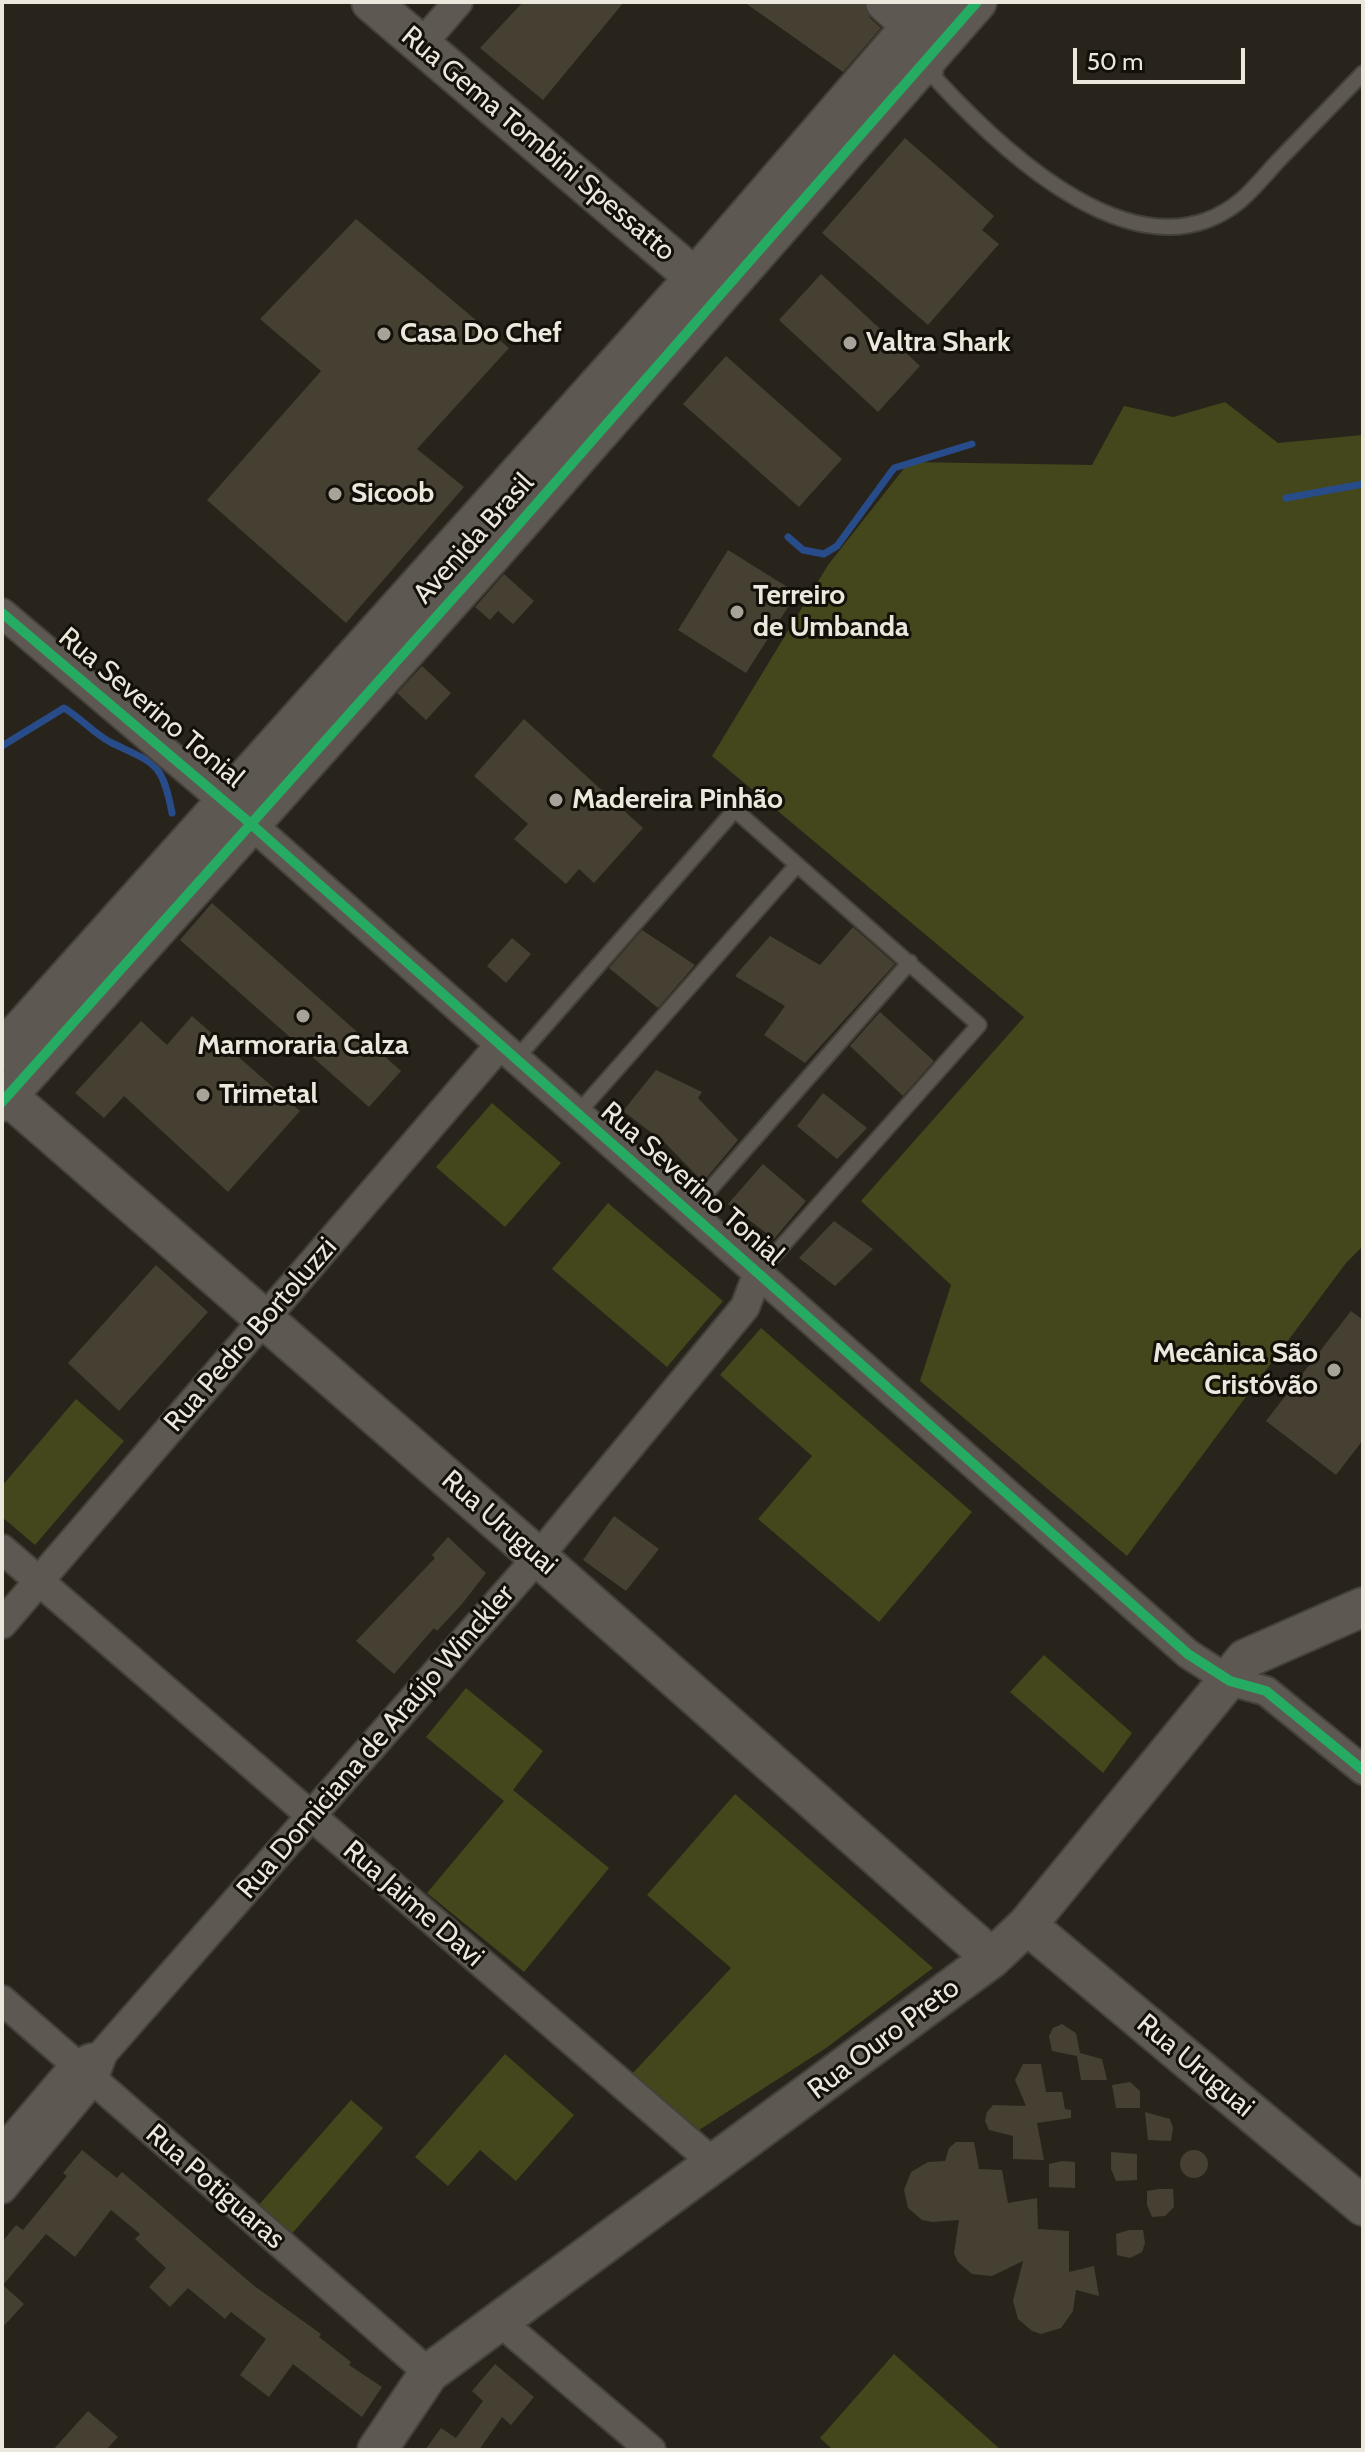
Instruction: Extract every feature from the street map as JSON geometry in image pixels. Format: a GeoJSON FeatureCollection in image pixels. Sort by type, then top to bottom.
{"type":"FeatureCollection","features":[{"type":"Feature","properties":{"kind":"street","name":"Rua Gema Tombini Spessatto"},"geometry":{"type":"LineString","coordinates":[[371,2],[706,287]]}},
{"type":"Feature","properties":{"kind":"street"},"geometry":{"type":"LineString","coordinates":[[420,46],[458,2]]}},
{"type":"Feature","properties":{"kind":"street","name":"Avenida Brasil"},"geometry":{"type":"LineString","coordinates":[[4,1096],[238,813],[706,287],[916,19],[977,2]]}},
{"type":"Feature","properties":{"kind":"street","name":"Rua Severino Tonial"},"geometry":{"type":"LineString","coordinates":[[2,613],[238,813],[1188,1654],[1230,1681],[1266,1691],[1363,1770]]}},
{"type":"Feature","properties":{"kind":"street","name":"Avenida Brasil"},"geometry":{"type":"LineString","coordinates":[[2,1051],[238,813]]}},
{"type":"Feature","properties":{"kind":"street","name":"Rua Pedro Bortoluzzi"},"geometry":{"type":"LineString","coordinates":[[2,1624],[265,1320],[507,1053]]}},
{"type":"Feature","properties":{"kind":"street","name":"Rua Uruguai"},"geometry":{"type":"LineString","coordinates":[[4,1096],[538,1557],[992,1958]]}},
{"type":"Feature","properties":{"kind":"street","name":"Rua Domiciana de Araújo Winckler"},"geometry":{"type":"LineString","coordinates":[[2,2151],[103,2053],[538,1557],[745,1307],[758,1273]]}},
{"type":"Feature","properties":{"kind":"street","name":"Rua Jaime Davi"},"geometry":{"type":"LineString","coordinates":[[2,1549],[716,2165]]}},
{"type":"Feature","properties":{"kind":"street","name":"Rua Ouro Preto"},"geometry":{"type":"LineString","coordinates":[[377,2450],[429,2373],[498,2320],[716,2165],[992,1958],[1027,1925],[1253,1652],[1363,1607]]}},
{"type":"Feature","properties":{"kind":"street","name":"Rua Uruguai"},"geometry":{"type":"LineString","coordinates":[[1027,1925],[1359,2194]]}},
{"type":"Feature","properties":{"kind":"street","name":"Rua Potiguaras"},"geometry":{"type":"LineString","coordinates":[[2,2000],[429,2373]]}},
{"type":"Feature","properties":{"kind":"street","name":"Rua Domiciana de Araújo Winckler"},"geometry":{"type":"LineString","coordinates":[[3,2187],[84,2072]]}},
{"type":"Feature","properties":{"kind":"street"},"geometry":{"type":"LineString","coordinates":[[498,2320],[651,2450]]}},
{"type":"Feature","properties":{"kind":"lane"},"geometry":{"type":"LineString","coordinates":[[916,19],[935,78],[959,105],[1059,190],[1099,213],[1150,225],[1195,225],[1239,202],[1363,73]]}},
{"type":"Feature","properties":{"kind":"lane"},"geometry":{"type":"LineString","coordinates":[[507,1053],[735,810],[910,962],[979,1025],[758,1273]]}},
{"type":"Feature","properties":{"kind":"lane"},"geometry":{"type":"LineString","coordinates":[[577,1114],[797,865]]}},
{"type":"Feature","properties":{"kind":"lane"},"geometry":{"type":"LineString","coordinates":[[690,1212],[910,962]]}},
{"type":"Feature","properties":{"kind":"green space"},"geometry":{"type":"Polygon","coordinates":[[[1225,402],[1278,443],[1363,435],[1363,1246],[1346,1263],[1127,1556],[920,1381],[951,1285],[861,1201],[1024,1017],[712,756],[828,565],[909,462],[1092,465],[1124,406],[1173,417],[1225,402]]]}},
{"type":"Feature","properties":{"kind":"green space"},"geometry":{"type":"Polygon","coordinates":[[[492,1103],[561,1163],[505,1227],[436,1167],[492,1103]]]}},
{"type":"Feature","properties":{"kind":"green space"},"geometry":{"type":"Polygon","coordinates":[[[608,1203],[723,1301],[667,1367],[552,1269],[608,1203]]]}},
{"type":"Feature","properties":{"kind":"green space"},"geometry":{"type":"Polygon","coordinates":[[[761,1328],[972,1512],[879,1622],[758,1519],[812,1456],[720,1375],[761,1328]]]}},
{"type":"Feature","properties":{"kind":"green space"},"geometry":{"type":"Polygon","coordinates":[[[76,1399],[124,1441],[35,1545],[2,1517],[2,1486],[76,1399]]]}},
{"type":"Feature","properties":{"kind":"green space"},"geometry":{"type":"Polygon","coordinates":[[[1044,1655],[1132,1733],[1103,1773],[1010,1692],[1044,1655]]]}},
{"type":"Feature","properties":{"kind":"green space"},"geometry":{"type":"Polygon","coordinates":[[[466,1688],[543,1751],[513,1790],[609,1868],[524,1972],[427,1893],[504,1801],[426,1737],[466,1688]]]}},
{"type":"Feature","properties":{"kind":"green space"},"geometry":{"type":"Polygon","coordinates":[[[735,1794],[933,1968],[826,2048],[696,2132],[632,2074],[731,1968],[647,1895],[735,1794]]]}},
{"type":"Feature","properties":{"kind":"green space"},"geometry":{"type":"Polygon","coordinates":[[[505,2054],[574,2115],[516,2181],[480,2150],[448,2186],[415,2157],[505,2054]]]}},
{"type":"Feature","properties":{"kind":"green space"},"geometry":{"type":"Polygon","coordinates":[[[351,2100],[383,2128],[290,2236],[257,2207],[351,2100]]]}},
{"type":"Feature","properties":{"kind":"green space"},"geometry":{"type":"Polygon","coordinates":[[[894,2354],[1001,2450],[833,2450],[820,2438],[894,2354]]]}},
{"type":"Feature","properties":{"kind":"building"},"geometry":{"type":"Polygon","coordinates":[[[523,2],[624,2],[543,100],[480,48],[523,2]]]}},
{"type":"Feature","properties":{"kind":"building"},"geometry":{"type":"Polygon","coordinates":[[[744,2],[864,2],[870,18],[881,28],[843,72],[744,2]]]}},
{"type":"Feature","properties":{"kind":"building"},"geometry":{"type":"Polygon","coordinates":[[[905,138],[994,216],[982,230],[999,244],[928,325],[822,233],[905,138]]]}},
{"type":"Feature","properties":{"kind":"building"},"geometry":{"type":"Polygon","coordinates":[[[356,219],[509,348],[417,449],[464,487],[346,623],[207,500],[321,371],[260,319],[356,219]]]}},
{"type":"Feature","properties":{"kind":"building","name":"Valtra Shark"},"geometry":{"type":"Polygon","coordinates":[[[821,274],[920,366],[878,412],[779,320],[821,274]]]}},
{"type":"Feature","properties":{"kind":"building"},"geometry":{"type":"Polygon","coordinates":[[[726,356],[842,459],[799,507],[683,404],[726,356]]]}},
{"type":"Feature","properties":{"kind":"building","name":"Terreiro de Umbanda"},"geometry":{"type":"Polygon","coordinates":[[[728,550],[797,593],[746,673],[678,630],[728,550]]]}},
{"type":"Feature","properties":{"kind":"building"},"geometry":{"type":"Polygon","coordinates":[[[504,574],[534,601],[513,624],[498,611],[490,620],[475,607],[504,574]]]}},
{"type":"Feature","properties":{"kind":"building"},"geometry":{"type":"Polygon","coordinates":[[[422,666],[451,693],[426,720],[397,693],[422,666]]]}},
{"type":"Feature","properties":{"kind":"building","name":"Madereira Pinhão"},"geometry":{"type":"Polygon","coordinates":[[[524,719],[643,828],[594,883],[579,869],[566,884],[514,839],[528,824],[474,776],[524,719]]]}},
{"type":"Feature","properties":{"kind":"building","name":"Marmoraria Calza"},"geometry":{"type":"Polygon","coordinates":[[[212,903],[401,1071],[369,1107],[180,940],[212,903]]]}},
{"type":"Feature","properties":{"kind":"building"},"geometry":{"type":"Polygon","coordinates":[[[853,927],[895,964],[805,1063],[764,1035],[785,1006],[735,976],[770,936],[820,965],[853,927]]]}},
{"type":"Feature","properties":{"kind":"building"},"geometry":{"type":"Polygon","coordinates":[[[642,930],[695,965],[658,1008],[609,968],[642,930]]]}},
{"type":"Feature","properties":{"kind":"building"},"geometry":{"type":"Polygon","coordinates":[[[512,938],[531,954],[506,983],[487,966],[512,938]]]}},
{"type":"Feature","properties":{"kind":"building"},"geometry":{"type":"Polygon","coordinates":[[[880,1012],[934,1061],[903,1096],[850,1046],[880,1012]]]}},
{"type":"Feature","properties":{"kind":"building"},"geometry":{"type":"Polygon","coordinates":[[[192,1016],[300,1111],[228,1192],[124,1096],[104,1118],[75,1093],[141,1021],[167,1045],[192,1016]]]}},
{"type":"Feature","properties":{"kind":"building"},"geometry":{"type":"Polygon","coordinates":[[[656,1070],[702,1092],[698,1098],[738,1140],[703,1182],[665,1143],[623,1111],[656,1070]]]}},
{"type":"Feature","properties":{"kind":"building"},"geometry":{"type":"Polygon","coordinates":[[[823,1093],[867,1128],[837,1159],[797,1126],[823,1093]]]}},
{"type":"Feature","properties":{"kind":"building"},"geometry":{"type":"Polygon","coordinates":[[[763,1164],[806,1201],[774,1239],[728,1204],[763,1164]]]}},
{"type":"Feature","properties":{"kind":"building"},"geometry":{"type":"Polygon","coordinates":[[[834,1221],[873,1249],[835,1286],[799,1258],[834,1221]]]}},
{"type":"Feature","properties":{"kind":"building"},"geometry":{"type":"Polygon","coordinates":[[[156,1265],[208,1312],[119,1411],[68,1363],[156,1265]]]}},
{"type":"Feature","properties":{"kind":"building","name":"Mecânica São Cristóvão"},"geometry":{"type":"Polygon","coordinates":[[[1351,1311],[1363,1320],[1363,1440],[1336,1475],[1266,1421],[1351,1311]]]}},
{"type":"Feature","properties":{"kind":"building"},"geometry":{"type":"Polygon","coordinates":[[[614,1516],[659,1549],[626,1591],[583,1560],[614,1516]]]}},
{"type":"Feature","properties":{"kind":"building"},"geometry":{"type":"Polygon","coordinates":[[[448,1537],[486,1573],[462,1604],[437,1631],[434,1628],[394,1674],[356,1641],[435,1558],[432,1555],[448,1537]]]}},
{"type":"Feature","properties":{"kind":"building"},"geometry":{"type":"Polygon","coordinates":[[[1062,2024],[1076,2033],[1080,2053],[1102,2059],[1107,2080],[1081,2080],[1077,2056],[1052,2051],[1049,2036],[1053,2028],[1062,2024]]]}},
{"type":"Feature","properties":{"kind":"building"},"geometry":{"type":"Polygon","coordinates":[[[1023,2064],[1041,2064],[1046,2092],[1062,2092],[1065,2109],[1071,2110],[1071,2118],[1037,2123],[1044,2160],[1013,2159],[1013,2136],[989,2130],[985,2121],[993,2105],[1026,2106],[1015,2080],[1023,2064]]]}},
{"type":"Feature","properties":{"kind":"building"},"geometry":{"type":"Polygon","coordinates":[[[1130,2082],[1140,2091],[1140,2108],[1116,2108],[1112,2085],[1130,2082]]]}},
{"type":"Feature","properties":{"kind":"building"},"geometry":{"type":"Polygon","coordinates":[[[1145,2112],[1170,2119],[1173,2128],[1171,2141],[1148,2140],[1145,2112]]]}},
{"type":"Feature","properties":{"kind":"building"},"geometry":{"type":"Polygon","coordinates":[[[956,2142],[974,2142],[979,2169],[1002,2170],[1008,2203],[1037,2198],[1038,2229],[1069,2231],[1069,2272],[1094,2266],[1099,2296],[1076,2290],[1073,2311],[1061,2328],[1041,2334],[1032,2331],[1018,2319],[1013,2301],[1023,2261],[992,2276],[972,2274],[958,2262],[954,2253],[959,2220],[922,2220],[908,2208],[904,2190],[911,2172],[928,2162],[945,2161],[949,2148],[956,2142]]]}},
{"type":"Feature","properties":{"kind":"building"},"geometry":{"type":"Polygon","coordinates":[[[82,2150],[117,2178],[122,2172],[253,2285],[321,2334],[319,2337],[351,2362],[349,2365],[382,2387],[362,2417],[293,2364],[269,2397],[240,2375],[266,2339],[231,2312],[225,2319],[188,2288],[170,2307],[149,2287],[166,2268],[135,2239],[140,2234],[111,2210],[75,2257],[46,2234],[3,2285],[24,2304],[2,2328],[2,2242],[16,2225],[23,2230],[67,2176],[63,2173],[82,2150]]]}},
{"type":"Feature","properties":{"kind":"building"},"geometry":{"type":"Polygon","coordinates":[[[1194,2150],[1204,2154],[1208,2164],[1204,2174],[1194,2178],[1184,2174],[1180,2164],[1184,2154],[1194,2150]]]}},
{"type":"Feature","properties":{"kind":"building"},"geometry":{"type":"Polygon","coordinates":[[[1111,2152],[1137,2154],[1137,2180],[1116,2181],[1111,2169],[1111,2152]]]}},
{"type":"Feature","properties":{"kind":"building"},"geometry":{"type":"Polygon","coordinates":[[[1075,2162],[1075,2188],[1049,2187],[1049,2164],[1075,2162]]]}},
{"type":"Feature","properties":{"kind":"building"},"geometry":{"type":"Polygon","coordinates":[[[1173,2189],[1174,2207],[1165,2216],[1152,2217],[1147,2205],[1147,2191],[1173,2189]]]}},
{"type":"Feature","properties":{"kind":"building"},"geometry":{"type":"Polygon","coordinates":[[[1143,2230],[1145,2243],[1142,2252],[1130,2258],[1117,2255],[1116,2234],[1143,2230]]]}},
{"type":"Feature","properties":{"kind":"building"},"geometry":{"type":"Polygon","coordinates":[[[495,2364],[534,2397],[511,2425],[502,2417],[479,2450],[425,2450],[441,2428],[456,2438],[483,2401],[472,2391],[495,2364]]]}},
{"type":"Feature","properties":{"kind":"building"},"geometry":{"type":"Polygon","coordinates":[[[88,2411],[118,2437],[106,2450],[53,2450],[88,2411]]]}},
{"type":"Feature","properties":{"kind":"waterway"},"geometry":{"type":"LineString","coordinates":[[788,537],[803,550],[824,554],[837,546],[894,468],[972,444]]}},
{"type":"Feature","properties":{"kind":"waterway"},"geometry":{"type":"LineString","coordinates":[[1286,498],[1363,484]]}},
{"type":"Feature","properties":{"kind":"waterway"},"geometry":{"type":"LineString","coordinates":[[2,746],[64,708],[104,738],[154,766],[164,783],[172,813]]}},
{"type":"Feature","properties":{"kind":"cycle path"},"geometry":{"type":"LineString","coordinates":[[2,1102],[489,558],[977,2]]}},
{"type":"Feature","properties":{"kind":"cycle path"},"geometry":{"type":"LineString","coordinates":[[2,613],[251,824],[1188,1654],[1230,1681],[1266,1691],[1363,1770]]}},
{"type":"Feature","properties":{"kind":"place","name":"Casa Do Chef"},"geometry":{"type":"Point","coordinates":[384,334]}},
{"type":"Feature","properties":{"kind":"place","name":"Valtra Shark"},"geometry":{"type":"Point","coordinates":[850,343]}},
{"type":"Feature","properties":{"kind":"place","name":"Sicoob"},"geometry":{"type":"Point","coordinates":[335,494]}},
{"type":"Feature","properties":{"kind":"place","name":"Terreiro de Umbanda"},"geometry":{"type":"Point","coordinates":[737,612]}},
{"type":"Feature","properties":{"kind":"place","name":"Madereira Pinhão"},"geometry":{"type":"Point","coordinates":[556,800]}},
{"type":"Feature","properties":{"kind":"place","name":"Marmoraria Calza"},"geometry":{"type":"Point","coordinates":[303,1016]}},
{"type":"Feature","properties":{"kind":"place","name":"Trimetal"},"geometry":{"type":"Point","coordinates":[203,1095]}},
{"type":"Feature","properties":{"kind":"place","name":"Mecânica São Cristóvão"},"geometry":{"type":"Point","coordinates":[1334,1370]}}]}
